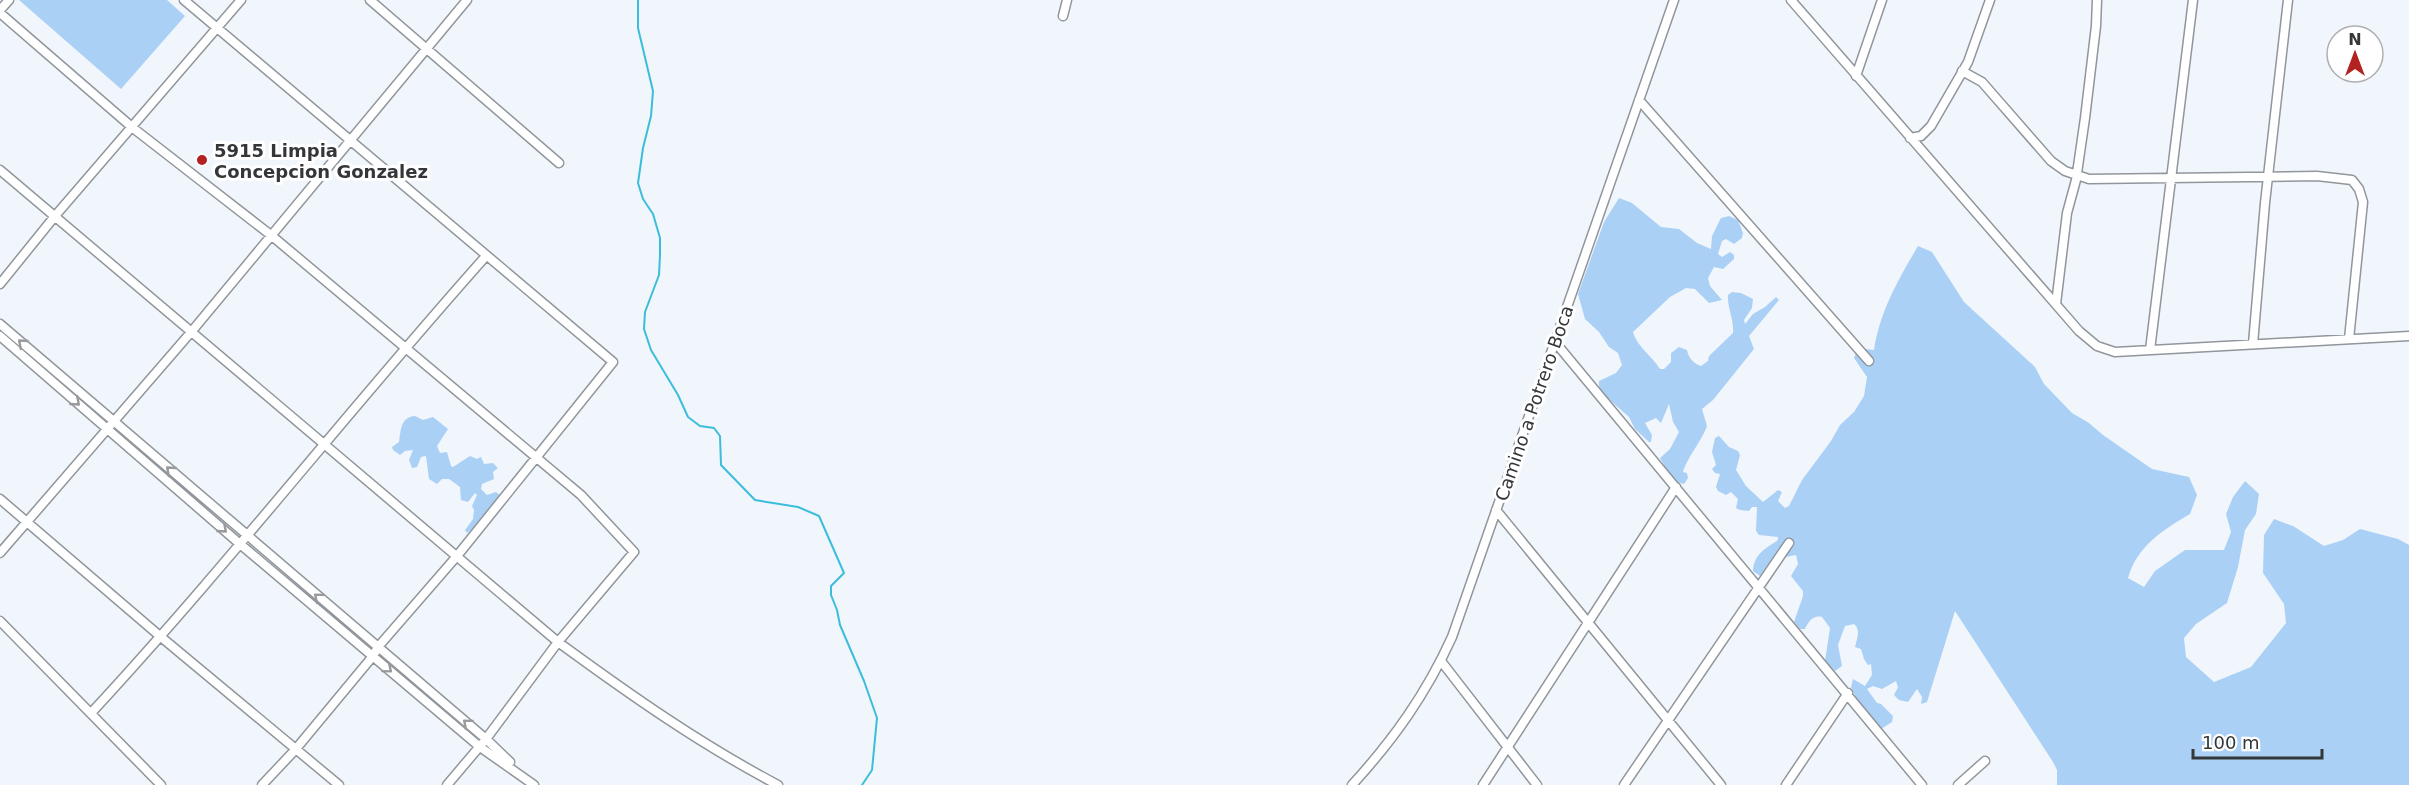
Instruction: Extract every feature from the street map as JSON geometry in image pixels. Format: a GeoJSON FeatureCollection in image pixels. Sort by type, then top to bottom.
{"type":"FeatureCollection","features":[{"type":"Feature","properties":{"kind":"street"},"geometry":{"type":"LineString","coordinates":[[9,0],[0,12],[133,128],[272,236],[581,495],[634,552],[558,642],[480,747],[447,785]]}},
{"type":"Feature","properties":{"kind":"street"},"geometry":{"type":"LineString","coordinates":[[184,0],[613,362],[457,556],[378,647],[295,750],[262,785]]}},
{"type":"Feature","properties":{"kind":"street"},"geometry":{"type":"LineString","coordinates":[[0,284],[55,216],[241,0]]}},
{"type":"Feature","properties":{"kind":"street"},"geometry":{"type":"LineString","coordinates":[[370,0],[559,162]]}},
{"type":"Feature","properties":{"kind":"street"},"geometry":{"type":"LineString","coordinates":[[0,553],[192,332],[466,0]]}},
{"type":"Feature","properties":{"kind":"street"},"geometry":{"type":"LineString","coordinates":[[1064,16],[1067,0]]}},
{"type":"Feature","properties":{"kind":"street","name":"Camino a Potrero Boca"},"geometry":{"type":"LineString","coordinates":[[1352,785],[1414,709],[1452,637],[1674,0]]}},
{"type":"Feature","properties":{"kind":"street"},"geometry":{"type":"LineString","coordinates":[[1791,0],[2079,331],[2097,345],[2115,352],[2409,336]]}},
{"type":"Feature","properties":{"kind":"street"},"geometry":{"type":"LineString","coordinates":[[1856,76],[1882,0]]}},
{"type":"Feature","properties":{"kind":"street"},"geometry":{"type":"LineString","coordinates":[[1910,138],[1922,136],[1931,126],[1962,71],[1990,0]]}},
{"type":"Feature","properties":{"kind":"street"},"geometry":{"type":"LineString","coordinates":[[2056,304],[2067,213],[2077,175],[2096,26],[2097,0]]}},
{"type":"Feature","properties":{"kind":"street"},"geometry":{"type":"LineString","coordinates":[[2150,350],[2193,0]]}},
{"type":"Feature","properties":{"kind":"street"},"geometry":{"type":"LineString","coordinates":[[2253,344],[2288,0]]}},
{"type":"Feature","properties":{"kind":"street"},"geometry":{"type":"LineString","coordinates":[[1962,71],[1982,82],[2050,161],[2065,171],[2077,175],[2089,178],[2269,177],[2352,180],[2359,189],[2363,202],[2349,339]]}},
{"type":"Feature","properties":{"kind":"street"},"geometry":{"type":"LineString","coordinates":[[1639,100],[1869,361]]}},
{"type":"Feature","properties":{"kind":"street"},"geometry":{"type":"LineString","coordinates":[[0,170],[558,642],[630,696],[735,762],[778,785]]}},
{"type":"Feature","properties":{"kind":"street"},"geometry":{"type":"LineString","coordinates":[[92,712],[161,637],[404,348],[486,256]]}},
{"type":"Feature","properties":{"kind":"street"},"geometry":{"type":"LineString","coordinates":[[0,324],[240,544],[480,747],[525,777]]}},
{"type":"Feature","properties":{"kind":"street"},"geometry":{"type":"LineString","coordinates":[[0,336],[246,536],[486,739],[534,785]]}},
{"type":"Feature","properties":{"kind":"street"},"geometry":{"type":"LineString","coordinates":[[1555,342],[1922,785]]}},
{"type":"Feature","properties":{"kind":"street"},"geometry":{"type":"LineString","coordinates":[[1484,785],[1676,487]]}},
{"type":"Feature","properties":{"kind":"street"},"geometry":{"type":"LineString","coordinates":[[0,499],[339,785]]}},
{"type":"Feature","properties":{"kind":"street"},"geometry":{"type":"LineString","coordinates":[[1496,510],[1721,785]]}},
{"type":"Feature","properties":{"kind":"street"},"geometry":{"type":"LineString","coordinates":[[1624,785],[1789,543]]}},
{"type":"Feature","properties":{"kind":"street"},"geometry":{"type":"LineString","coordinates":[[0,621],[92,712],[161,785]]}},
{"type":"Feature","properties":{"kind":"street"},"geometry":{"type":"LineString","coordinates":[[1441,661],[1537,785]]}},
{"type":"Feature","properties":{"kind":"street"},"geometry":{"type":"LineString","coordinates":[[1786,785],[1848,693]]}},
{"type":"Feature","properties":{"kind":"street"},"geometry":{"type":"LineString","coordinates":[[1958,785],[1984,761]]}},
{"type":"Feature","properties":{"kind":"shaded area"},"geometry":{"type":"Polygon","coordinates":[[[19,0],[167,0],[185,16],[121,89],[19,0]]]}},
{"type":"Feature","properties":{"kind":"shaded area"},"geometry":{"type":"Polygon","coordinates":[[[1619,198],[1632,203],[1661,227],[1679,229],[1697,243],[1711,249],[1712,236],[1721,218],[1729,216],[1738,220],[1743,233],[1742,238],[1734,244],[1726,239],[1722,241],[1718,254],[1722,257],[1730,252],[1734,255],[1734,259],[1723,269],[1714,267],[1708,278],[1710,286],[1722,300],[1709,303],[1695,289],[1686,288],[1670,297],[1633,332],[1638,342],[1660,369],[1664,369],[1671,362],[1671,353],[1679,347],[1687,350],[1690,358],[1698,365],[1701,366],[1708,361],[1709,356],[1733,333],[1728,300],[1728,295],[1732,292],[1741,293],[1753,299],[1752,308],[1744,320],[1745,324],[1753,314],[1776,297],[1779,300],[1749,336],[1754,349],[1713,400],[1702,409],[1707,426],[1683,472],[1687,473],[1688,478],[1684,484],[1673,481],[1660,458],[1670,449],[1679,432],[1673,422],[1669,404],[1661,423],[1656,418],[1645,423],[1652,435],[1651,442],[1649,442],[1635,429],[1629,417],[1604,395],[1599,381],[1616,373],[1622,365],[1618,353],[1609,347],[1599,332],[1585,319],[1578,294],[1604,222],[1619,198]]]}},
{"type":"Feature","properties":{"kind":"shaded area"},"geometry":{"type":"Polygon","coordinates":[[[1918,246],[1932,252],[1964,302],[2035,367],[2044,384],[2072,413],[2152,469],[2189,477],[2197,495],[2190,514],[2170,526],[2144,548],[2128,578],[2144,587],[2155,571],[2185,550],[2224,550],[2231,532],[2226,514],[2233,497],[2245,481],[2259,494],[2256,514],[2245,530],[2238,567],[2227,603],[2196,624],[2184,638],[2186,657],[2214,682],[2251,667],[2286,623],[2284,604],[2263,573],[2264,535],[2274,519],[2293,526],[2324,546],[2343,540],[2360,529],[2398,539],[2409,545],[2409,785],[2057,785],[2057,770],[2053,762],[1955,611],[1927,702],[1921,704],[1922,697],[1917,689],[1908,702],[1899,700],[1894,695],[1898,687],[1896,681],[1882,689],[1873,686],[1867,689],[1877,703],[1893,716],[1892,722],[1881,729],[1859,704],[1851,687],[1853,679],[1865,686],[1872,675],[1871,664],[1868,665],[1864,659],[1861,649],[1855,647],[1858,634],[1856,626],[1854,624],[1845,626],[1838,645],[1842,666],[1835,671],[1825,661],[1830,628],[1822,617],[1812,619],[1805,629],[1800,629],[1794,622],[1803,596],[1803,591],[1791,576],[1798,564],[1796,555],[1776,559],[1760,576],[1753,571],[1758,556],[1778,540],[1778,537],[1759,535],[1756,531],[1757,507],[1752,507],[1749,511],[1740,510],[1736,508],[1738,499],[1731,492],[1726,495],[1718,491],[1716,487],[1720,474],[1715,473],[1712,469],[1716,465],[1712,452],[1715,438],[1719,436],[1729,447],[1738,451],[1740,455],[1736,470],[1746,486],[1763,502],[1778,490],[1782,492],[1778,501],[1785,508],[1789,506],[1802,480],[1840,425],[1854,412],[1864,396],[1867,377],[1854,358],[1856,353],[1865,349],[1874,350],[1885,309],[1918,246]]]}},
{"type":"Feature","properties":{"kind":"shaded area"},"geometry":{"type":"Polygon","coordinates":[[[415,416],[423,420],[433,417],[448,429],[437,446],[440,453],[447,452],[451,466],[453,467],[470,456],[477,459],[481,457],[484,464],[493,463],[498,468],[493,472],[494,479],[482,484],[481,489],[487,495],[496,492],[500,495],[467,533],[465,530],[473,519],[472,506],[477,495],[475,493],[468,502],[461,500],[460,487],[449,479],[442,479],[437,484],[429,479],[426,456],[421,457],[417,467],[412,468],[409,460],[413,450],[405,451],[400,455],[393,450],[392,447],[399,442],[404,422],[415,416]]]}},
{"type":"Feature","properties":{"kind":"waterway"},"geometry":{"type":"LineString","coordinates":[[638,0],[638,28],[653,91],[651,116],[638,183],[643,199],[653,214],[660,238],[659,275],[645,312],[644,329],[651,350],[678,395],[688,417],[700,426],[714,428],[720,436],[721,465],[755,500],[798,507],[819,516],[844,573],[831,586],[831,595],[840,625],[877,718],[872,770],[862,785]]}},
{"type":"Feature","properties":{"kind":"place","name":"5915 Limpia Concepcion Gonzalez"},"geometry":{"type":"Point","coordinates":[202,160]}}]}
